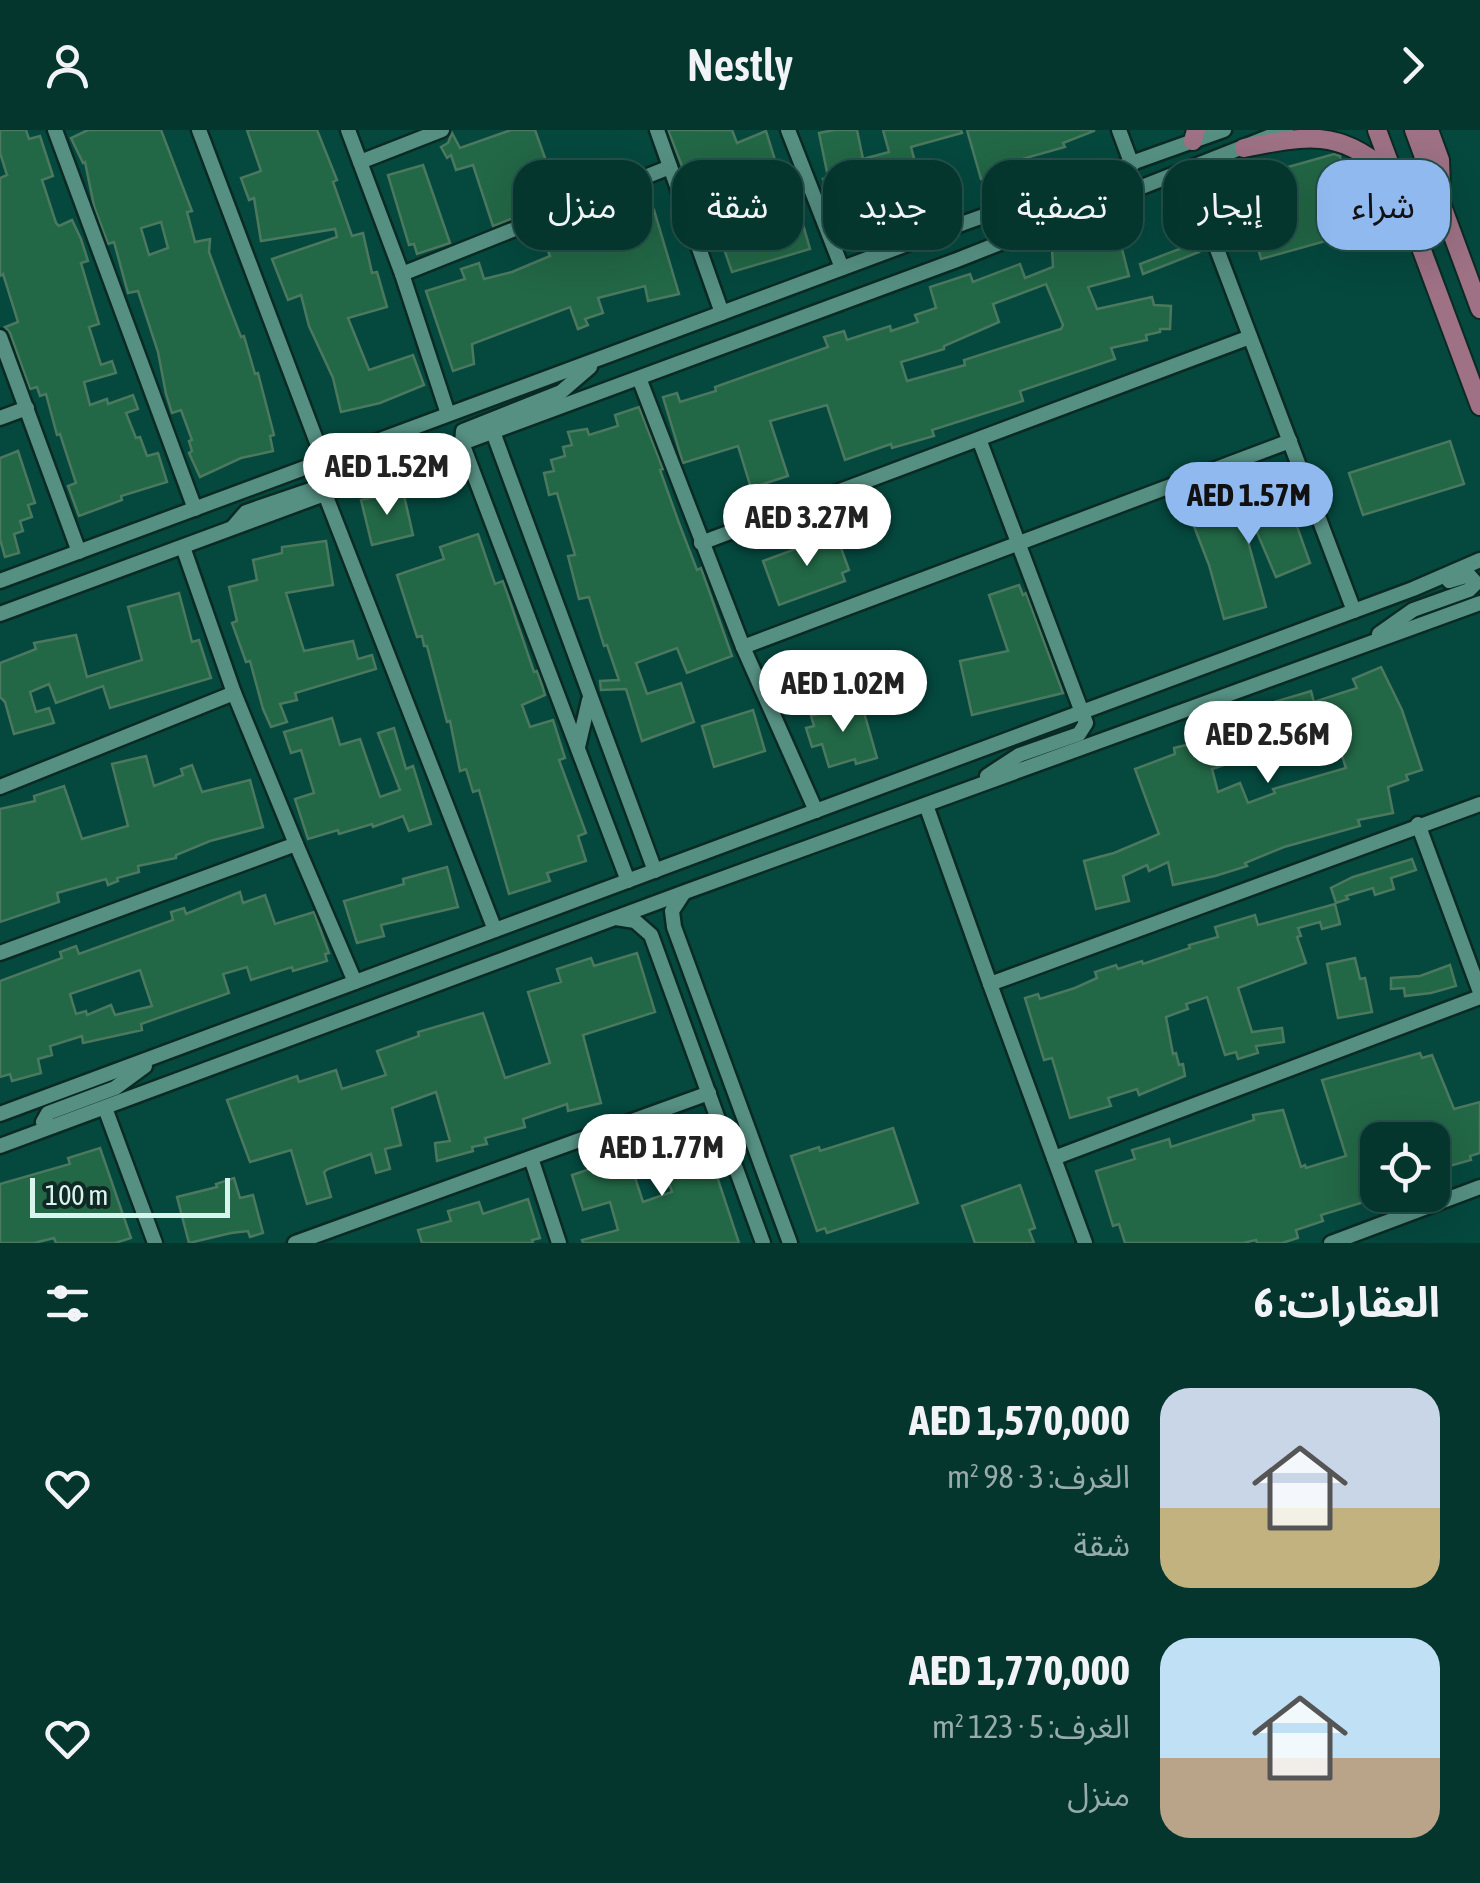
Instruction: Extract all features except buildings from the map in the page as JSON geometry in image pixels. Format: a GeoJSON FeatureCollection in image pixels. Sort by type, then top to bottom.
{"type":"FeatureCollection","features":[{"type":"Feature","properties":{"kind":"main road"},"geometry":{"type":"LineString","coordinates":[[1377,130],[1388,160]]}},
{"type":"Feature","properties":{"kind":"main road"},"geometry":{"type":"LineString","coordinates":[[1414,130],[1425,160]]}},
{"type":"Feature","properties":{"kind":"main road"},"geometry":{"type":"LineString","coordinates":[[1429,130],[1440,160]]}},
{"type":"Feature","properties":{"kind":"main road"},"geometry":{"type":"LineString","coordinates":[[1244,148],[1308,132],[1338,132],[1362,142],[1377,160]]}},
{"type":"Feature","properties":{"kind":"main road"},"geometry":{"type":"LineString","coordinates":[[1450,229],[1480,309]]}},
{"type":"Feature","properties":{"kind":"main road"},"geometry":{"type":"LineString","coordinates":[[1422,250],[1480,406]]}},
{"type":"Feature","properties":{"kind":"street"},"geometry":{"type":"LineString","coordinates":[[55,130],[195,509]]}},
{"type":"Feature","properties":{"kind":"street"},"geometry":{"type":"LineString","coordinates":[[199,130],[324,461],[324,481],[316,488],[246,512],[232,528]]}},
{"type":"Feature","properties":{"kind":"street"},"geometry":{"type":"LineString","coordinates":[[348,130],[402,274],[448,414]]}},
{"type":"Feature","properties":{"kind":"street"},"geometry":{"type":"LineString","coordinates":[[360,162],[442,130]]}},
{"type":"Feature","properties":{"kind":"street"},"geometry":{"type":"LineString","coordinates":[[657,130],[722,313]]}},
{"type":"Feature","properties":{"kind":"street"},"geometry":{"type":"LineString","coordinates":[[788,130],[842,268]]}},
{"type":"Feature","properties":{"kind":"street"},"geometry":{"type":"LineString","coordinates":[[1118,130],[1130,160]]}},
{"type":"Feature","properties":{"kind":"street"},"geometry":{"type":"LineString","coordinates":[[1143,160],[1194,136],[1224,130]]}},
{"type":"Feature","properties":{"kind":"street"},"geometry":{"type":"LineString","coordinates":[[1213,160],[1286,130]]}},
{"type":"Feature","properties":{"kind":"street"},"geometry":{"type":"LineString","coordinates":[[402,274],[670,167]]}},
{"type":"Feature","properties":{"kind":"street"},"geometry":{"type":"LineString","coordinates":[[0,614],[957,260],[1163,180]]}},
{"type":"Feature","properties":{"kind":"street"},"geometry":{"type":"LineString","coordinates":[[0,581],[982,218]]}},
{"type":"Feature","properties":{"kind":"street"},"geometry":{"type":"LineString","coordinates":[[1218,250],[1354,611]]}},
{"type":"Feature","properties":{"kind":"street"},"geometry":{"type":"LineString","coordinates":[[0,337],[80,552]]}},
{"type":"Feature","properties":{"kind":"street"},"geometry":{"type":"LineString","coordinates":[[701,543],[1250,337]]}},
{"type":"Feature","properties":{"kind":"street"},"geometry":{"type":"LineString","coordinates":[[600,358],[561,392],[463,432],[462,444],[628,881]]}},
{"type":"Feature","properties":{"kind":"street"},"geometry":{"type":"LineString","coordinates":[[639,378],[743,646],[816,811]]}},
{"type":"Feature","properties":{"kind":"street"},"geometry":{"type":"LineString","coordinates":[[0,418],[28,408]]}},
{"type":"Feature","properties":{"kind":"street"},"geometry":{"type":"LineString","coordinates":[[492,432],[655,871]]}},
{"type":"Feature","properties":{"kind":"street"},"geometry":{"type":"LineString","coordinates":[[967,790],[1019,756],[1083,731],[1086,723],[979,438]]}},
{"type":"Feature","properties":{"kind":"street"},"geometry":{"type":"LineString","coordinates":[[743,646],[1290,441]]}},
{"type":"Feature","properties":{"kind":"street"},"geometry":{"type":"LineString","coordinates":[[325,494],[495,930]]}},
{"type":"Feature","properties":{"kind":"street"},"geometry":{"type":"LineString","coordinates":[[183,546],[234,694],[355,982]]}},
{"type":"Feature","properties":{"kind":"street"},"geometry":{"type":"LineString","coordinates":[[0,1114],[1413,589],[1480,560]]}},
{"type":"Feature","properties":{"kind":"street"},"geometry":{"type":"LineString","coordinates":[[1362,646],[1412,610],[1469,590],[1476,583],[1469,575],[1413,589]]}},
{"type":"Feature","properties":{"kind":"street"},"geometry":{"type":"LineString","coordinates":[[0,1146],[1480,603]]}},
{"type":"Feature","properties":{"kind":"street"},"geometry":{"type":"LineString","coordinates":[[0,787],[234,694]]}},
{"type":"Feature","properties":{"kind":"street"},"geometry":{"type":"LineString","coordinates":[[577,749],[589,699]]}},
{"type":"Feature","properties":{"kind":"street"},"geometry":{"type":"LineString","coordinates":[[990,984],[1480,804]]}},
{"type":"Feature","properties":{"kind":"street"},"geometry":{"type":"LineString","coordinates":[[926,805],[1085,1243]]}},
{"type":"Feature","properties":{"kind":"street"},"geometry":{"type":"LineString","coordinates":[[1054,1158],[1480,995],[1418,824]]}},
{"type":"Feature","properties":{"kind":"street"},"geometry":{"type":"LineString","coordinates":[[0,953],[296,844]]}},
{"type":"Feature","properties":{"kind":"street"},"geometry":{"type":"LineString","coordinates":[[685,892],[672,910],[679,940],[790,1243]]}},
{"type":"Feature","properties":{"kind":"street"},"geometry":{"type":"LineString","coordinates":[[615,918],[635,921],[644,927],[656,948],[764,1243]]}},
{"type":"Feature","properties":{"kind":"street"},"geometry":{"type":"LineString","coordinates":[[656,948],[657,934],[662,931],[679,940]]}},
{"type":"Feature","properties":{"kind":"street"},"geometry":{"type":"LineString","coordinates":[[54,1126],[44,1125],[43,1118],[48,1112],[115,1088],[162,1054]]}},
{"type":"Feature","properties":{"kind":"street"},"geometry":{"type":"LineString","coordinates":[[295,1243],[709,1093]]}},
{"type":"Feature","properties":{"kind":"street"},"geometry":{"type":"LineString","coordinates":[[104,1108],[155,1243]]}},
{"type":"Feature","properties":{"kind":"street"},"geometry":{"type":"LineString","coordinates":[[531,1158],[560,1243]]}},
{"type":"Feature","properties":{"kind":"street"},"geometry":{"type":"LineString","coordinates":[[1340,1241],[1480,1187]]}}]}
